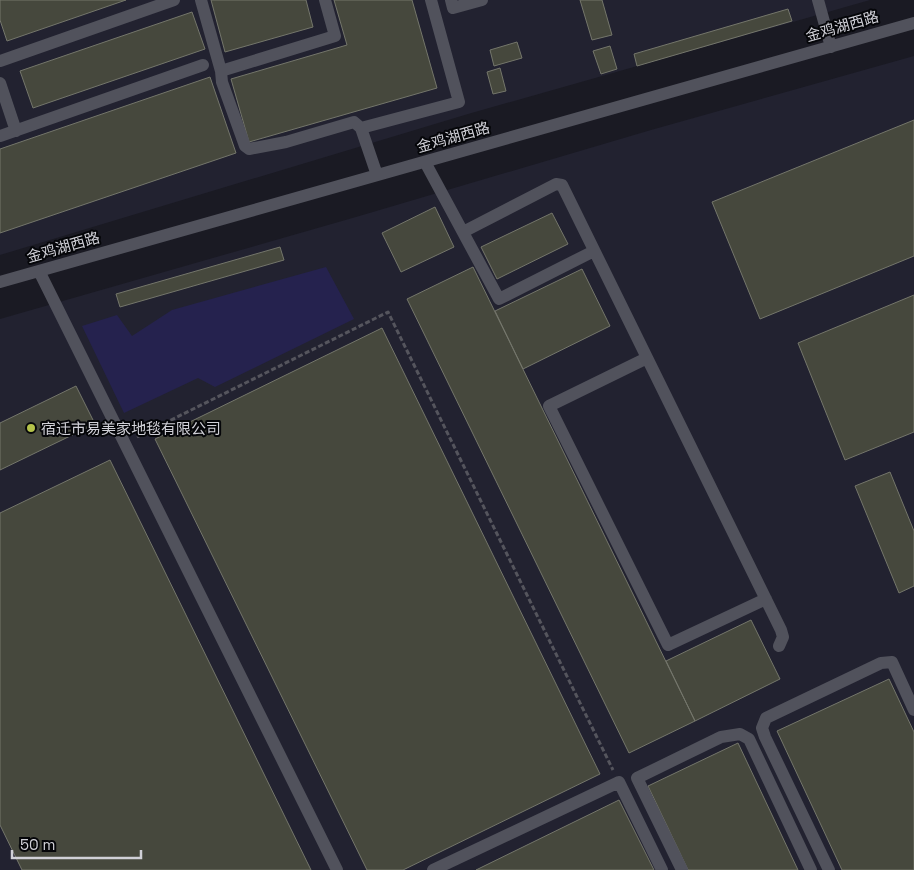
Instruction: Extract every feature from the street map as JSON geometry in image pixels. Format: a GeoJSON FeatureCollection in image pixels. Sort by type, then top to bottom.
{"type":"FeatureCollection","features":[{"type":"Feature","properties":{"kind":"street"},"geometry":{"type":"LineString","coordinates":[[0,61],[174,0]]}},
{"type":"Feature","properties":{"kind":"street"},"geometry":{"type":"LineString","coordinates":[[200,0],[221,71],[222,82],[245,146],[249,149],[286,142],[354,122],[361,128],[377,175]]}},
{"type":"Feature","properties":{"kind":"street"},"geometry":{"type":"LineString","coordinates":[[221,71],[335,36],[325,0]]}},
{"type":"Feature","properties":{"kind":"street"},"geometry":{"type":"LineString","coordinates":[[361,128],[459,102],[431,0]]}},
{"type":"Feature","properties":{"kind":"street"},"geometry":{"type":"LineString","coordinates":[[451,0],[453,8],[482,0]]}},
{"type":"Feature","properties":{"kind":"street"},"geometry":{"type":"LineString","coordinates":[[818,0],[831,47]]}},
{"type":"Feature","properties":{"kind":"street","name":"金鸡湖西路"},"geometry":{"type":"LineString","coordinates":[[0,282],[914,23]]}},
{"type":"Feature","properties":{"kind":"street"},"geometry":{"type":"LineString","coordinates":[[0,136],[203,65]]}},
{"type":"Feature","properties":{"kind":"street"},"geometry":{"type":"LineString","coordinates":[[0,83],[16,131]]}},
{"type":"Feature","properties":{"kind":"street"},"geometry":{"type":"LineString","coordinates":[[425,162],[498,299],[594,251]]}},
{"type":"Feature","properties":{"kind":"street"},"geometry":{"type":"LineString","coordinates":[[463,232],[556,184],[562,185],[781,630],[783,637],[779,646]]}},
{"type":"Feature","properties":{"kind":"street"},"geometry":{"type":"LineString","coordinates":[[39,271],[337,870]]}},
{"type":"Feature","properties":{"kind":"street"},"geometry":{"type":"LineString","coordinates":[[647,358],[549,406],[562,433],[668,645],[766,599]]}},
{"type":"Feature","properties":{"kind":"street"},"geometry":{"type":"LineString","coordinates":[[829,870],[765,737],[762,728],[766,718],[881,662],[892,662],[914,710]]}},
{"type":"Feature","properties":{"kind":"street"},"geometry":{"type":"LineString","coordinates":[[682,870],[637,778],[720,737],[740,734],[749,739],[811,870]]}},
{"type":"Feature","properties":{"kind":"street"},"geometry":{"type":"LineString","coordinates":[[433,870],[619,782],[662,870]]}},
{"type":"Feature","properties":{"kind":"path"},"geometry":{"type":"LineString","coordinates":[[124,443],[388,312],[619,782]]}},
{"type":"Feature","properties":{"kind":"shaded area"},"geometry":{"type":"Polygon","coordinates":[[[0,0],[870,0],[468,114],[0,255],[0,0]]]}},
{"type":"Feature","properties":{"kind":"shaded area"},"geometry":{"type":"Polygon","coordinates":[[[914,56],[914,870],[0,870],[0,319],[651,130],[914,56]]]}},
{"type":"Feature","properties":{"kind":"shaded area"},"geometry":{"type":"Polygon","coordinates":[[[326,267],[354,319],[215,387],[198,378],[124,413],[82,326],[117,315],[132,336],[172,310],[326,267]]]}},
{"type":"Feature","properties":{"kind":"building"},"geometry":{"type":"Polygon","coordinates":[[[0,0],[126,0],[7,41],[0,20],[0,0]]]}},
{"type":"Feature","properties":{"kind":"building"},"geometry":{"type":"Polygon","coordinates":[[[211,0],[306,0],[313,27],[225,52],[211,0]]]}},
{"type":"Feature","properties":{"kind":"building"},"geometry":{"type":"Polygon","coordinates":[[[334,0],[412,0],[437,88],[249,142],[231,79],[347,45],[334,0]]]}},
{"type":"Feature","properties":{"kind":"building"},"geometry":{"type":"Polygon","coordinates":[[[580,0],[602,0],[612,35],[592,40],[580,0]]]}},
{"type":"Feature","properties":{"kind":"building"},"geometry":{"type":"Polygon","coordinates":[[[788,9],[792,21],[637,66],[634,54],[788,9]]]}},
{"type":"Feature","properties":{"kind":"building"},"geometry":{"type":"Polygon","coordinates":[[[192,12],[205,49],[33,108],[20,71],[192,12]]]}},
{"type":"Feature","properties":{"kind":"building"},"geometry":{"type":"Polygon","coordinates":[[[517,42],[522,58],[494,66],[490,50],[517,42]]]}},
{"type":"Feature","properties":{"kind":"building"},"geometry":{"type":"Polygon","coordinates":[[[610,46],[617,69],[601,74],[593,51],[610,46]]]}},
{"type":"Feature","properties":{"kind":"building"},"geometry":{"type":"Polygon","coordinates":[[[500,68],[506,91],[493,94],[487,72],[500,68]]]}},
{"type":"Feature","properties":{"kind":"building"},"geometry":{"type":"Polygon","coordinates":[[[210,77],[236,153],[0,233],[0,149],[210,77]]]}},
{"type":"Feature","properties":{"kind":"building"},"geometry":{"type":"Polygon","coordinates":[[[914,120],[914,256],[760,319],[712,202],[914,120]]]}},
{"type":"Feature","properties":{"kind":"building"},"geometry":{"type":"Polygon","coordinates":[[[435,207],[454,247],[401,272],[382,233],[435,207]]]}},
{"type":"Feature","properties":{"kind":"building"},"geometry":{"type":"Polygon","coordinates":[[[552,213],[568,244],[497,279],[481,247],[552,213]]]}},
{"type":"Feature","properties":{"kind":"building"},"geometry":{"type":"Polygon","coordinates":[[[280,247],[284,260],[120,307],[116,294],[280,247]]]}},
{"type":"Feature","properties":{"kind":"building"},"geometry":{"type":"Polygon","coordinates":[[[473,267],[695,721],[629,753],[407,299],[473,267]]]}},
{"type":"Feature","properties":{"kind":"building"},"geometry":{"type":"Polygon","coordinates":[[[582,269],[610,326],[523,369],[495,311],[582,269]]]}},
{"type":"Feature","properties":{"kind":"building"},"geometry":{"type":"Polygon","coordinates":[[[914,295],[914,432],[845,460],[798,343],[914,295]]]}},
{"type":"Feature","properties":{"kind":"building"},"geometry":{"type":"Polygon","coordinates":[[[382,328],[600,774],[403,870],[367,870],[155,439],[382,328]]]}},
{"type":"Feature","properties":{"kind":"building"},"geometry":{"type":"Polygon","coordinates":[[[76,386],[95,424],[0,470],[0,423],[76,386]]]}},
{"type":"Feature","properties":{"kind":"building"},"geometry":{"type":"Polygon","coordinates":[[[110,460],[311,870],[22,870],[0,825],[0,513],[110,460]]]}},
{"type":"Feature","properties":{"kind":"building"},"geometry":{"type":"Polygon","coordinates":[[[890,472],[914,531],[914,586],[899,593],[855,486],[890,472]]]}},
{"type":"Feature","properties":{"kind":"building"},"geometry":{"type":"Polygon","coordinates":[[[751,620],[780,679],[695,721],[666,661],[751,620]]]}},
{"type":"Feature","properties":{"kind":"building"},"geometry":{"type":"Polygon","coordinates":[[[889,679],[914,732],[914,870],[842,870],[777,731],[889,679]]]}},
{"type":"Feature","properties":{"kind":"building"},"geometry":{"type":"Polygon","coordinates":[[[738,743],[798,870],[688,870],[648,786],[738,743]]]}},
{"type":"Feature","properties":{"kind":"building"},"geometry":{"type":"Polygon","coordinates":[[[619,800],[654,870],[476,870],[619,800]]]}},
{"type":"Feature","properties":{"kind":"place","name":"宿迁市易美家地毯有限公司"},"geometry":{"type":"Point","coordinates":[31,428]}}]}
